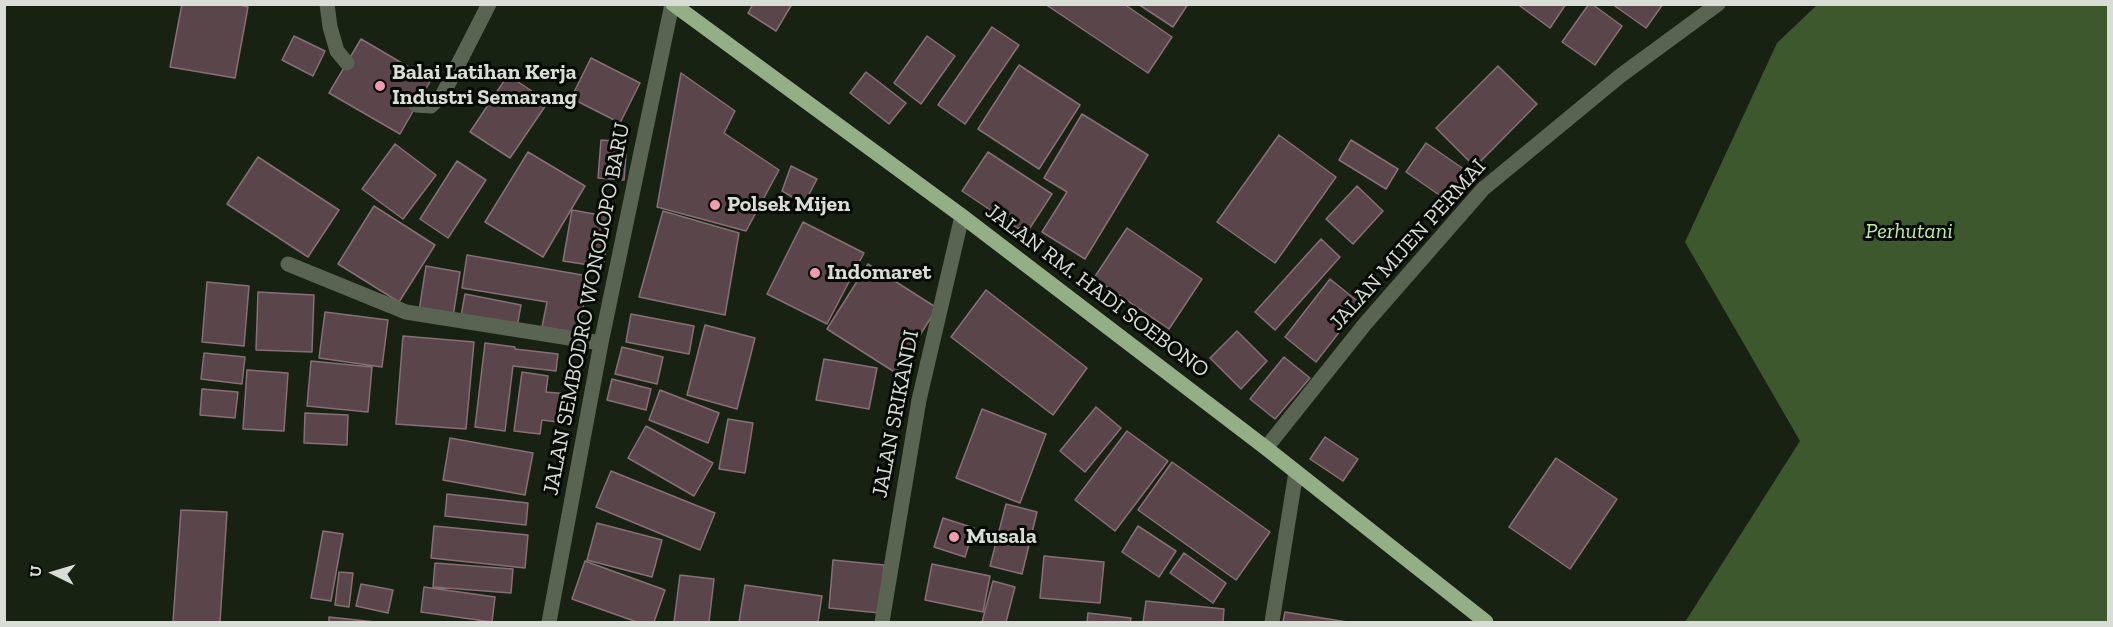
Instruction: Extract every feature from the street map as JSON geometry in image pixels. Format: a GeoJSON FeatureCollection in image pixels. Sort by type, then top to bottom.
{"type":"FeatureCollection","features":[{"type":"Feature","properties":{"kind":"main road","name":"JALAN RM. HADI SOEBONO"},"geometry":{"type":"LineString","coordinates":[[672,4],[962,216],[1266,448],[1486,622]]}},
{"type":"Feature","properties":{"kind":"street"},"geometry":{"type":"LineString","coordinates":[[327,4],[330,27],[337,51],[347,63]]}},
{"type":"Feature","properties":{"kind":"street"},"geometry":{"type":"LineString","coordinates":[[416,105],[431,106],[443,94],[489,4]]}},
{"type":"Feature","properties":{"kind":"street","name":"JALAN SEMBODRO WONOLOPO BARU"},"geometry":{"type":"LineString","coordinates":[[549,622],[601,343],[672,4]]}},
{"type":"Feature","properties":{"kind":"street","name":"JALAN MIJEN PERMAI"},"geometry":{"type":"LineString","coordinates":[[1266,448],[1365,324],[1483,189],[1620,76],[1718,4]]}},
{"type":"Feature","properties":{"kind":"street","name":"JALAN SRIKANDI"},"geometry":{"type":"LineString","coordinates":[[882,622],[919,400],[962,216]]}},
{"type":"Feature","properties":{"kind":"street"},"geometry":{"type":"LineString","coordinates":[[288,264],[406,312],[601,343]]}},
{"type":"Feature","properties":{"kind":"street"},"geometry":{"type":"LineString","coordinates":[[1272,622],[1296,472]]}},
{"type":"Feature","properties":{"kind":"green space","name":"Perhutani"},"geometry":{"type":"Polygon","coordinates":[[[1817,5],[2108,5],[2108,622],[1685,622],[1800,441],[1685,242],[1777,43],[1817,5]]]}},
{"type":"Feature","properties":{"kind":"building"},"geometry":{"type":"Polygon","coordinates":[[[182,4],[236,4],[248,7],[235,78],[170,67],[182,4]]]}},
{"type":"Feature","properties":{"kind":"building"},"geometry":{"type":"Polygon","coordinates":[[[753,4],[792,4],[776,31],[748,13],[753,4]]]}},
{"type":"Feature","properties":{"kind":"building"},"geometry":{"type":"Polygon","coordinates":[[[1045,4],[1124,4],[1172,37],[1148,73],[1045,4]]]}},
{"type":"Feature","properties":{"kind":"building"},"geometry":{"type":"Polygon","coordinates":[[[1138,4],[1188,4],[1173,27],[1138,4]]]}},
{"type":"Feature","properties":{"kind":"building"},"geometry":{"type":"Polygon","coordinates":[[[1521,4],[1566,4],[1550,28],[1520,6],[1521,4]]]}},
{"type":"Feature","properties":{"kind":"building"},"geometry":{"type":"Polygon","coordinates":[[[1589,4],[1622,26],[1595,65],[1562,42],[1589,4]]]}},
{"type":"Feature","properties":{"kind":"building"},"geometry":{"type":"Polygon","coordinates":[[[1612,4],[1663,4],[1646,28],[1612,4]]]}},
{"type":"Feature","properties":{"kind":"building"},"geometry":{"type":"Polygon","coordinates":[[[992,27],[1019,45],[965,124],[938,105],[992,27]]]}},
{"type":"Feature","properties":{"kind":"building"},"geometry":{"type":"Polygon","coordinates":[[[294,36],[325,51],[313,76],[282,60],[294,36]]]}},
{"type":"Feature","properties":{"kind":"building"},"geometry":{"type":"Polygon","coordinates":[[[927,36],[955,56],[921,104],[894,83],[927,36]]]}},
{"type":"Feature","properties":{"kind":"building","name":"Balai Latihan Kerja Industri Semarang"},"geometry":{"type":"Polygon","coordinates":[[[361,39],[431,80],[400,134],[329,93],[361,39]]]}},
{"type":"Feature","properties":{"kind":"building"},"geometry":{"type":"Polygon","coordinates":[[[591,58],[640,83],[620,123],[571,98],[591,58]]]}},
{"type":"Feature","properties":{"kind":"building"},"geometry":{"type":"Polygon","coordinates":[[[1019,65],[1080,105],[1039,169],[978,129],[1019,65]]]}},
{"type":"Feature","properties":{"kind":"building"},"geometry":{"type":"Polygon","coordinates":[[[1498,66],[1537,104],[1475,167],[1436,128],[1498,66]]]}},
{"type":"Feature","properties":{"kind":"building"},"geometry":{"type":"Polygon","coordinates":[[[866,72],[906,103],[889,124],[850,93],[866,72]]]}},
{"type":"Feature","properties":{"kind":"building"},"geometry":{"type":"Polygon","coordinates":[[[681,73],[735,111],[724,133],[779,170],[746,231],[657,207],[681,73]]]}},
{"type":"Feature","properties":{"kind":"building"},"geometry":{"type":"Polygon","coordinates":[[[508,75],[548,102],[510,158],[470,132],[508,75]]]}},
{"type":"Feature","properties":{"kind":"building"},"geometry":{"type":"Polygon","coordinates":[[[1082,114],[1148,155],[1085,259],[1042,232],[1067,192],[1044,178],[1082,114]]]}},
{"type":"Feature","properties":{"kind":"building"},"geometry":{"type":"Polygon","coordinates":[[[1279,135],[1336,177],[1275,263],[1217,222],[1279,135]]]}},
{"type":"Feature","properties":{"kind":"building"},"geometry":{"type":"Polygon","coordinates":[[[601,140],[627,142],[624,180],[598,178],[601,140]]]}},
{"type":"Feature","properties":{"kind":"building"},"geometry":{"type":"Polygon","coordinates":[[[1351,140],[1398,169],[1386,189],[1339,160],[1351,140]]]}},
{"type":"Feature","properties":{"kind":"building"},"geometry":{"type":"Polygon","coordinates":[[[1426,143],[1468,172],[1448,201],[1406,172],[1426,143]]]}},
{"type":"Feature","properties":{"kind":"building"},"geometry":{"type":"Polygon","coordinates":[[[395,144],[436,175],[403,219],[362,189],[395,144]]]}},
{"type":"Feature","properties":{"kind":"building"},"geometry":{"type":"Polygon","coordinates":[[[528,152],[585,186],[543,257],[485,222],[528,152]]]}},
{"type":"Feature","properties":{"kind":"building"},"geometry":{"type":"Polygon","coordinates":[[[988,152],[1052,194],[1026,234],[962,191],[988,152]]]}},
{"type":"Feature","properties":{"kind":"building"},"geometry":{"type":"Polygon","coordinates":[[[258,157],[339,210],[308,257],[227,204],[258,157]]]}},
{"type":"Feature","properties":{"kind":"building"},"geometry":{"type":"Polygon","coordinates":[[[457,161],[486,180],[448,238],[420,219],[457,161]]]}},
{"type":"Feature","properties":{"kind":"building"},"geometry":{"type":"Polygon","coordinates":[[[791,166],[817,179],[804,204],[782,191],[791,166]]]}},
{"type":"Feature","properties":{"kind":"building"},"geometry":{"type":"Polygon","coordinates":[[[1357,186],[1383,211],[1353,244],[1326,219],[1357,186]]]}},
{"type":"Feature","properties":{"kind":"building"},"geometry":{"type":"Polygon","coordinates":[[[374,206],[435,245],[399,302],[338,264],[374,206]]]}},
{"type":"Feature","properties":{"kind":"building"},"geometry":{"type":"Polygon","coordinates":[[[572,210],[611,217],[603,267],[563,261],[572,210]]]}},
{"type":"Feature","properties":{"kind":"building"},"geometry":{"type":"Polygon","coordinates":[[[663,211],[739,233],[725,315],[639,297],[663,211]]]}},
{"type":"Feature","properties":{"kind":"building","name":"Indomaret"},"geometry":{"type":"Polygon","coordinates":[[[803,222],[864,253],[827,324],[767,294],[803,222]]]}},
{"type":"Feature","properties":{"kind":"building"},"geometry":{"type":"Polygon","coordinates":[[[1127,228],[1202,279],[1169,329],[1094,278],[1127,228]]]}},
{"type":"Feature","properties":{"kind":"building"},"geometry":{"type":"Polygon","coordinates":[[[1321,239],[1340,257],[1275,330],[1255,312],[1321,239]]]}},
{"type":"Feature","properties":{"kind":"building"},"geometry":{"type":"Polygon","coordinates":[[[467,255],[588,276],[579,333],[542,327],[547,302],[462,288],[467,255]]]}},
{"type":"Feature","properties":{"kind":"building"},"geometry":{"type":"Polygon","coordinates":[[[868,264],[937,308],[896,373],[827,329],[868,264]]]}},
{"type":"Feature","properties":{"kind":"building"},"geometry":{"type":"Polygon","coordinates":[[[426,266],[460,272],[453,317],[419,311],[426,266]]]}},
{"type":"Feature","properties":{"kind":"building"},"geometry":{"type":"Polygon","coordinates":[[[1330,279],[1361,304],[1316,362],[1285,337],[1330,279]]]}},
{"type":"Feature","properties":{"kind":"building"},"geometry":{"type":"Polygon","coordinates":[[[207,282],[249,286],[244,346],[202,342],[207,282]]]}},
{"type":"Feature","properties":{"kind":"building"},"geometry":{"type":"Polygon","coordinates":[[[986,290],[1087,368],[1053,415],[951,337],[986,290]]]}},
{"type":"Feature","properties":{"kind":"building"},"geometry":{"type":"Polygon","coordinates":[[[258,292],[314,295],[312,352],[256,350],[258,292]]]}},
{"type":"Feature","properties":{"kind":"building"},"geometry":{"type":"Polygon","coordinates":[[[465,294],[521,305],[517,327],[461,316],[465,294]]]}},
{"type":"Feature","properties":{"kind":"building"},"geometry":{"type":"Polygon","coordinates":[[[325,312],[388,320],[382,367],[319,358],[325,312]]]}},
{"type":"Feature","properties":{"kind":"building"},"geometry":{"type":"Polygon","coordinates":[[[631,314],[694,326],[689,354],[626,342],[631,314]]]}},
{"type":"Feature","properties":{"kind":"building"},"geometry":{"type":"Polygon","coordinates":[[[705,325],[755,338],[737,409],[687,395],[705,325]]]}},
{"type":"Feature","properties":{"kind":"building"},"geometry":{"type":"Polygon","coordinates":[[[1237,331],[1267,361],[1241,389],[1210,358],[1237,331]]]}},
{"type":"Feature","properties":{"kind":"building"},"geometry":{"type":"Polygon","coordinates":[[[403,336],[474,342],[466,429],[396,424],[403,336]]]}},
{"type":"Feature","properties":{"kind":"building"},"geometry":{"type":"Polygon","coordinates":[[[485,343],[558,354],[556,371],[513,366],[505,431],[475,427],[485,343]]]}},
{"type":"Feature","properties":{"kind":"building"},"geometry":{"type":"Polygon","coordinates":[[[622,347],[663,357],[657,384],[615,374],[622,347]]]}},
{"type":"Feature","properties":{"kind":"building"},"geometry":{"type":"Polygon","coordinates":[[[204,353],[245,357],[242,384],[201,379],[204,353]]]}},
{"type":"Feature","properties":{"kind":"building"},"geometry":{"type":"Polygon","coordinates":[[[1284,357],[1310,378],[1275,419],[1250,399],[1284,357]]]}},
{"type":"Feature","properties":{"kind":"building"},"geometry":{"type":"Polygon","coordinates":[[[824,359],[877,368],[869,409],[816,400],[824,359]]]}},
{"type":"Feature","properties":{"kind":"building"},"geometry":{"type":"Polygon","coordinates":[[[311,361],[372,367],[368,412],[307,406],[311,361]]]}},
{"type":"Feature","properties":{"kind":"building"},"geometry":{"type":"Polygon","coordinates":[[[247,370],[288,373],[284,431],[243,429],[247,370]]]}},
{"type":"Feature","properties":{"kind":"building"},"geometry":{"type":"Polygon","coordinates":[[[522,372],[548,376],[546,392],[568,394],[565,423],[542,420],[540,434],[514,431],[522,372]]]}},
{"type":"Feature","properties":{"kind":"building"},"geometry":{"type":"Polygon","coordinates":[[[612,379],[651,389],[646,410],[607,400],[612,379]]]}},
{"type":"Feature","properties":{"kind":"building"},"geometry":{"type":"Polygon","coordinates":[[[202,389],[238,392],[235,418],[200,415],[202,389]]]}},
{"type":"Feature","properties":{"kind":"building"},"geometry":{"type":"Polygon","coordinates":[[[660,390],[719,413],[708,443],[649,420],[660,390]]]}},
{"type":"Feature","properties":{"kind":"building"},"geometry":{"type":"Polygon","coordinates":[[[1096,407],[1121,428],[1085,472],[1060,451],[1096,407]]]}},
{"type":"Feature","properties":{"kind":"building"},"geometry":{"type":"Polygon","coordinates":[[[982,409],[1046,434],[1020,503],[956,478],[982,409]]]}},
{"type":"Feature","properties":{"kind":"building"},"geometry":{"type":"Polygon","coordinates":[[[305,413],[348,415],[347,445],[304,443],[305,413]]]}},
{"type":"Feature","properties":{"kind":"building"},"geometry":{"type":"Polygon","coordinates":[[[728,419],[753,423],[745,473],[719,469],[728,419]]]}},
{"type":"Feature","properties":{"kind":"building"},"geometry":{"type":"Polygon","coordinates":[[[646,426],[713,463],[694,496],[628,458],[646,426]]]}},
{"type":"Feature","properties":{"kind":"building"},"geometry":{"type":"Polygon","coordinates":[[[1127,431],[1168,461],[1115,531],[1075,500],[1127,431]]]}},
{"type":"Feature","properties":{"kind":"building"},"geometry":{"type":"Polygon","coordinates":[[[1325,437],[1358,459],[1343,481],[1310,459],[1325,437]]]}},
{"type":"Feature","properties":{"kind":"building"},"geometry":{"type":"Polygon","coordinates":[[[450,438],[533,453],[525,495],[443,480],[450,438]]]}},
{"type":"Feature","properties":{"kind":"building"},"geometry":{"type":"Polygon","coordinates":[[[1556,458],[1617,499],[1570,569],[1509,527],[1556,458]]]}},
{"type":"Feature","properties":{"kind":"building"},"geometry":{"type":"Polygon","coordinates":[[[1172,462],[1270,532],[1236,580],[1138,510],[1172,462]]]}},
{"type":"Feature","properties":{"kind":"building"},"geometry":{"type":"Polygon","coordinates":[[[611,471],[715,513],[700,550],[596,507],[611,471]]]}},
{"type":"Feature","properties":{"kind":"building"},"geometry":{"type":"Polygon","coordinates":[[[447,494],[528,503],[526,525],[445,516],[447,494]]]}},
{"type":"Feature","properties":{"kind":"building"},"geometry":{"type":"Polygon","coordinates":[[[1006,504],[1037,512],[1022,574],[990,566],[1006,504]]]}},
{"type":"Feature","properties":{"kind":"building"},"geometry":{"type":"Polygon","coordinates":[[[181,510],[227,512],[220,622],[173,622],[181,510]]]}},
{"type":"Feature","properties":{"kind":"building","name":"Musala"},"geometry":{"type":"Polygon","coordinates":[[[943,518],[974,528],[965,557],[934,547],[943,518]]]}},
{"type":"Feature","properties":{"kind":"building"},"geometry":{"type":"Polygon","coordinates":[[[597,523],[662,540],[652,577],[587,560],[597,523]]]}},
{"type":"Feature","properties":{"kind":"building"},"geometry":{"type":"Polygon","coordinates":[[[434,526],[528,535],[525,568],[431,558],[434,526]]]}},
{"type":"Feature","properties":{"kind":"building"},"geometry":{"type":"Polygon","coordinates":[[[1138,526],[1176,551],[1159,577],[1122,552],[1138,526]]]}},
{"type":"Feature","properties":{"kind":"building"},"geometry":{"type":"Polygon","coordinates":[[[323,531],[343,534],[331,601],[311,598],[323,531]]]}},
{"type":"Feature","properties":{"kind":"building"},"geometry":{"type":"Polygon","coordinates":[[[1184,553],[1226,583],[1213,603],[1170,573],[1184,553]]]}},
{"type":"Feature","properties":{"kind":"building"},"geometry":{"type":"Polygon","coordinates":[[[1044,556],[1104,562],[1100,603],[1040,598],[1044,556]]]}},
{"type":"Feature","properties":{"kind":"building"},"geometry":{"type":"Polygon","coordinates":[[[833,560],[884,565],[880,613],[829,608],[833,560]]]}},
{"type":"Feature","properties":{"kind":"building"},"geometry":{"type":"Polygon","coordinates":[[[585,561],[665,590],[654,622],[637,622],[572,599],[585,561]]]}},
{"type":"Feature","properties":{"kind":"building"},"geometry":{"type":"Polygon","coordinates":[[[435,563],[513,569],[511,593],[433,587],[435,563]]]}},
{"type":"Feature","properties":{"kind":"building"},"geometry":{"type":"Polygon","coordinates":[[[932,564],[990,576],[983,612],[925,600],[932,564]]]}},
{"type":"Feature","properties":{"kind":"building"},"geometry":{"type":"Polygon","coordinates":[[[339,572],[353,573],[349,607],[335,605],[339,572]]]}},
{"type":"Feature","properties":{"kind":"building"},"geometry":{"type":"Polygon","coordinates":[[[680,575],[714,579],[709,622],[674,622],[680,575]]]}},
{"type":"Feature","properties":{"kind":"building"},"geometry":{"type":"Polygon","coordinates":[[[993,581],[1015,587],[1006,622],[982,622],[993,581]]]}},
{"type":"Feature","properties":{"kind":"building"},"geometry":{"type":"Polygon","coordinates":[[[361,584],[393,590],[388,613],[356,606],[361,584]]]}},
{"type":"Feature","properties":{"kind":"building"},"geometry":{"type":"Polygon","coordinates":[[[745,585],[822,596],[818,622],[739,622],[745,585]]]}},
{"type":"Feature","properties":{"kind":"building"},"geometry":{"type":"Polygon","coordinates":[[[424,587],[495,597],[492,622],[421,612],[424,587]]]}},
{"type":"Feature","properties":{"kind":"building"},"geometry":{"type":"Polygon","coordinates":[[[1146,601],[1224,609],[1223,622],[1143,622],[1146,601]]]}},
{"type":"Feature","properties":{"kind":"building"},"geometry":{"type":"Polygon","coordinates":[[[1285,612],[1347,622],[1283,622],[1285,612]]]}},
{"type":"Feature","properties":{"kind":"building"},"geometry":{"type":"Polygon","coordinates":[[[1088,613],[1131,618],[1130,622],[1087,622],[1088,613]]]}},
{"type":"Feature","properties":{"kind":"building"},"geometry":{"type":"Polygon","coordinates":[[[329,617],[375,622],[329,622],[329,617]]]}},
{"type":"Feature","properties":{"kind":"place","name":"Balai Latihan Kerja Industri Semarang"},"geometry":{"type":"Point","coordinates":[380,86]}},
{"type":"Feature","properties":{"kind":"place","name":"Polsek Mijen"},"geometry":{"type":"Point","coordinates":[715,205]}},
{"type":"Feature","properties":{"kind":"place","name":"Indomaret"},"geometry":{"type":"Point","coordinates":[815,273]}},
{"type":"Feature","properties":{"kind":"place","name":"Musala"},"geometry":{"type":"Point","coordinates":[954,537]}}]}
